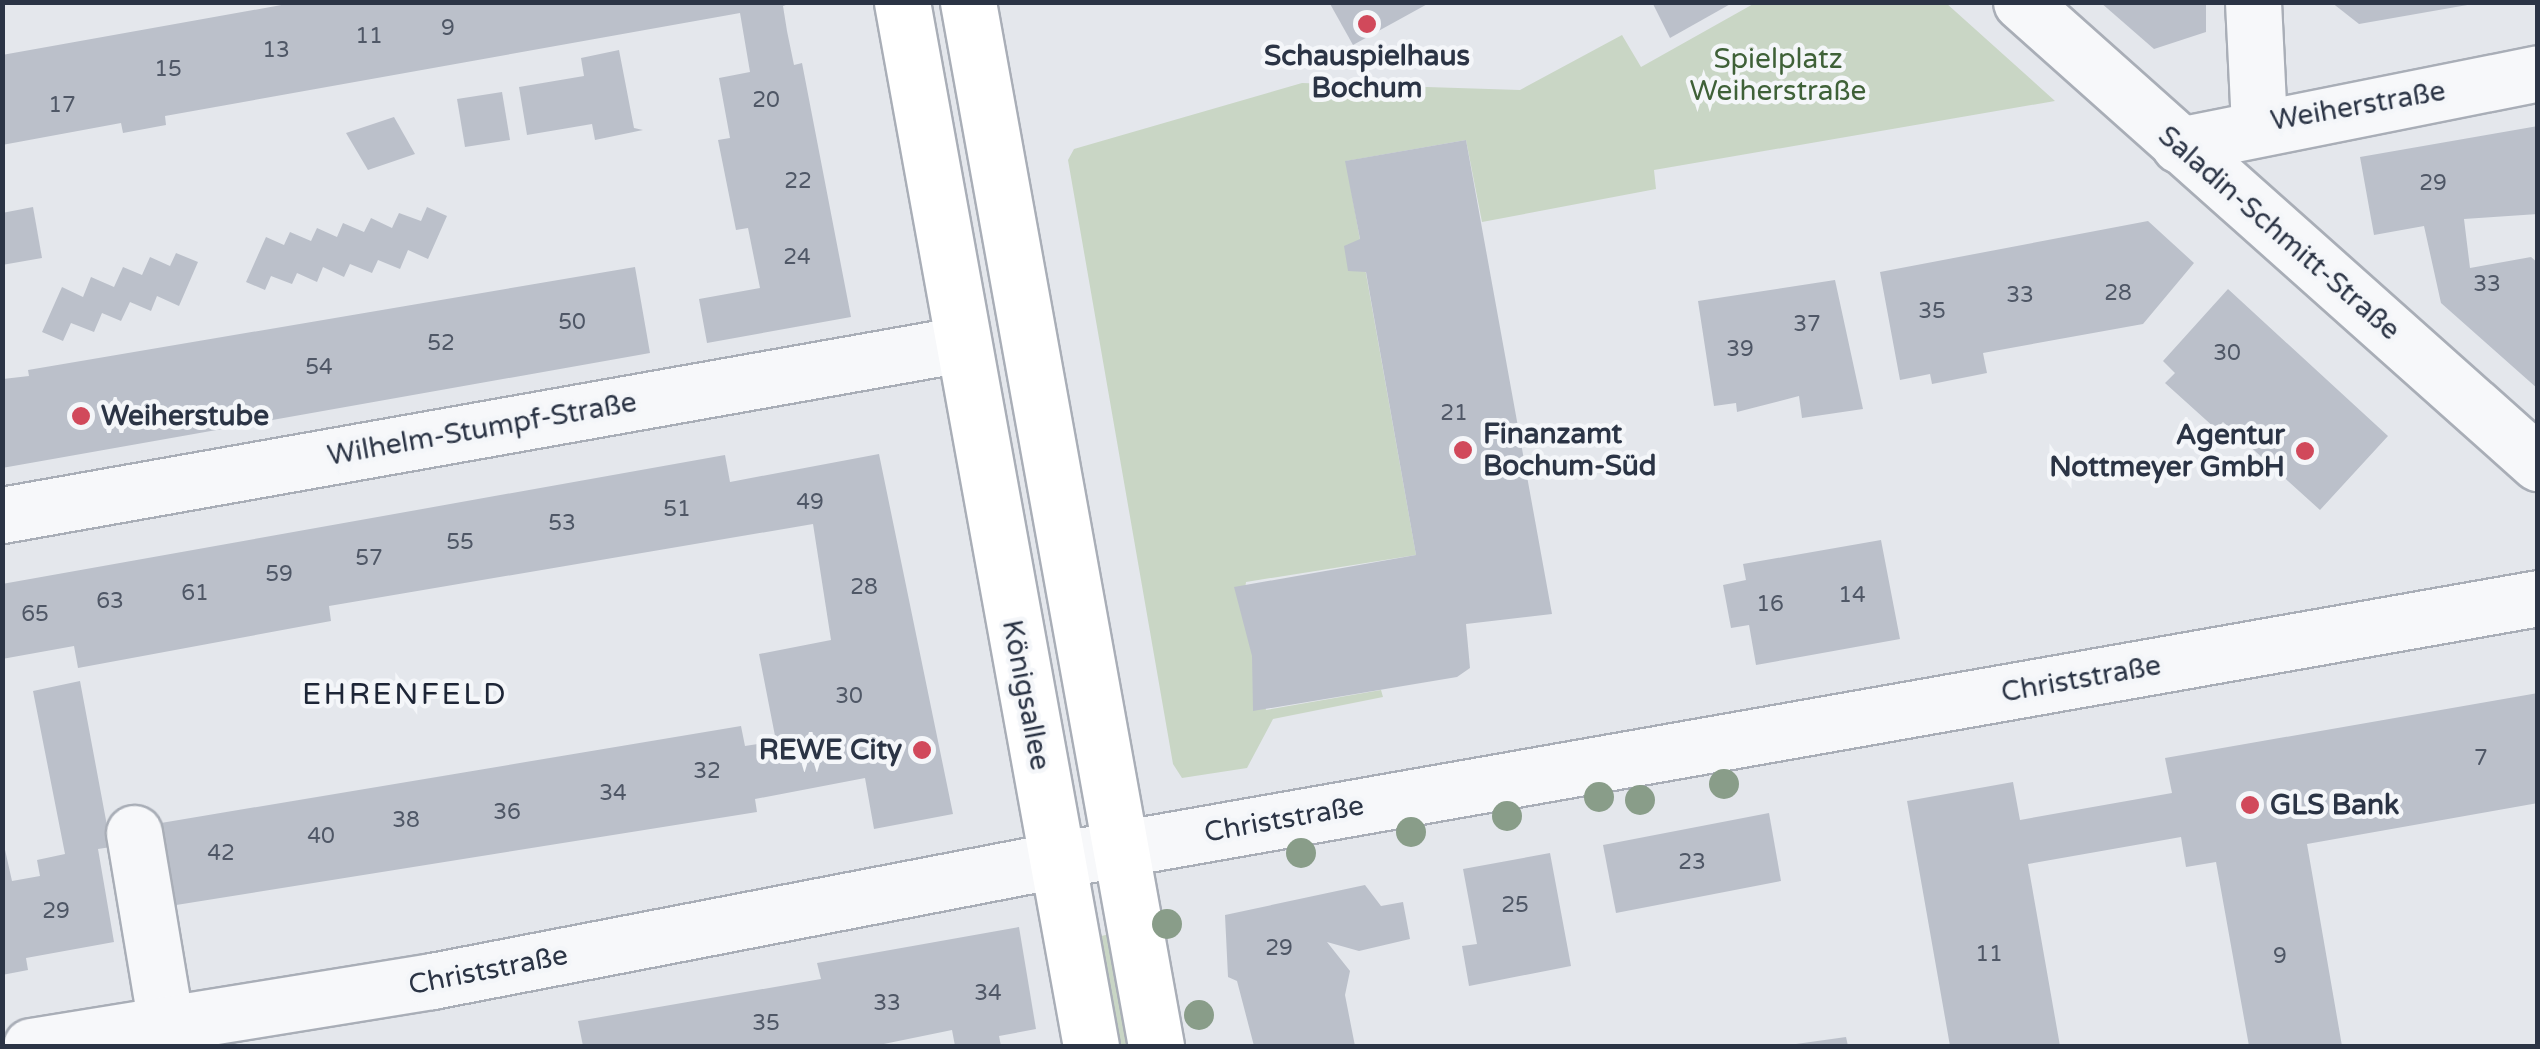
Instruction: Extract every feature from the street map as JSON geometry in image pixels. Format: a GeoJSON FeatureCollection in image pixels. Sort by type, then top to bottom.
{"type":"FeatureCollection","features":[{"type":"Feature","properties":{"kind":"main road","name":"Königsallee"},"geometry":{"type":"LineString","coordinates":[[902,2],[1091,1046]]}},
{"type":"Feature","properties":{"kind":"main road"},"geometry":{"type":"LineString","coordinates":[[968,2],[1156,1046]]}},
{"type":"Feature","properties":{"kind":"main road"},"geometry":{"type":"LineString","coordinates":[[962,344],[1033,368]]}},
{"type":"Feature","properties":{"kind":"street","name":"Saladin-Schmitt-Straße"},"geometry":{"type":"LineString","coordinates":[[2021,2],[2538,463]]}},
{"type":"Feature","properties":{"kind":"street"},"geometry":{"type":"LineString","coordinates":[[2253,2],[2259,124]]}},
{"type":"Feature","properties":{"kind":"street","name":"Weiherstraße"},"geometry":{"type":"LineString","coordinates":[[2179,145],[2259,124],[2538,73]]}},
{"type":"Feature","properties":{"kind":"street","name":"Wilhelm-Stumpf-Straße"},"geometry":{"type":"LineString","coordinates":[[2,515],[962,344]]}},
{"type":"Feature","properties":{"kind":"street","name":"Christstraße"},"geometry":{"type":"LineString","coordinates":[[31,1046],[432,982],[1056,860],[2538,598]]}},
{"type":"Feature","properties":{"kind":"street"},"geometry":{"type":"LineString","coordinates":[[134,832],[166,1024]]}},
{"type":"Feature","properties":{"kind":"green space","name":"Spielplatz Weiherstraße"},"geometry":{"type":"Polygon","coordinates":[[[1755,3],[1946,3],[2055,101],[1654,170],[1656,189],[1482,222],[1466,140],[1346,161],[1416,555],[1246,582],[1242,612],[1266,710],[1381,690],[1383,697],[1273,719],[1247,768],[1182,778],[1173,764],[1068,160],[1074,149],[1302,83],[1520,90],[1622,35],[1641,67],[1755,3]]]}},
{"type":"Feature","properties":{"kind":"green space"},"geometry":{"type":"Polygon","coordinates":[[[1109,934],[1130,1046],[1117,1046],[1098,937],[1109,934]]]}},
{"type":"Feature","properties":{"kind":"building"},"geometry":{"type":"Polygon","coordinates":[[[298,2],[794,2],[783,6],[787,31],[794,65],[802,63],[851,317],[707,343],[699,299],[760,288],[748,228],[736,230],[718,140],[730,138],[719,78],[750,72],[740,13],[165,116],[166,125],[123,133],[121,123],[2,145],[2,55],[298,2]]]}},
{"type":"Feature","properties":{"kind":"building","name":"Schauspielhaus Bochum"},"geometry":{"type":"Polygon","coordinates":[[[1329,2],[1431,2],[1353,45],[1329,2]]]}},
{"type":"Feature","properties":{"kind":"building"},"geometry":{"type":"Polygon","coordinates":[[[1652,2],[1734,2],[1670,38],[1652,2]]]}},
{"type":"Feature","properties":{"kind":"building"},"geometry":{"type":"Polygon","coordinates":[[[2100,2],[2206,2],[2206,32],[2154,49],[2100,2]]]}},
{"type":"Feature","properties":{"kind":"building"},"geometry":{"type":"Polygon","coordinates":[[[2331,2],[2473,2],[2473,4],[2359,24],[2331,2]]]}},
{"type":"Feature","properties":{"kind":"building"},"geometry":{"type":"Polygon","coordinates":[[[619,50],[634,128],[643,130],[595,140],[592,124],[527,135],[519,87],[584,76],[581,58],[619,50]]]}},
{"type":"Feature","properties":{"kind":"building"},"geometry":{"type":"Polygon","coordinates":[[[502,92],[510,140],[465,147],[457,99],[502,92]]]}},
{"type":"Feature","properties":{"kind":"building"},"geometry":{"type":"Polygon","coordinates":[[[394,117],[415,154],[368,170],[346,133],[394,117]]]}},
{"type":"Feature","properties":{"kind":"building"},"geometry":{"type":"Polygon","coordinates":[[[2538,126],[2538,214],[2464,219],[2470,268],[2531,257],[2538,263],[2538,389],[2441,303],[2424,226],[2374,235],[2360,157],[2538,126]]]}},
{"type":"Feature","properties":{"kind":"building"},"geometry":{"type":"Polygon","coordinates":[[[1466,140],[1552,614],[1466,624],[1470,668],[1457,677],[1253,711],[1252,656],[1234,587],[1416,555],[1366,272],[1348,271],[1344,246],[1360,239],[1345,161],[1466,140]]]}},
{"type":"Feature","properties":{"kind":"building"},"geometry":{"type":"Polygon","coordinates":[[[33,207],[42,258],[2,265],[2,213],[33,207]]]}},
{"type":"Feature","properties":{"kind":"building"},"geometry":{"type":"Polygon","coordinates":[[[427,207],[447,216],[428,259],[408,250],[400,269],[378,260],[372,273],[350,264],[344,277],[323,267],[317,282],[297,273],[292,284],[271,276],[265,290],[246,282],[266,237],[284,245],[290,232],[311,241],[317,228],[337,237],[343,223],[364,232],[371,218],[392,228],[399,213],[421,221],[427,207]]]}},
{"type":"Feature","properties":{"kind":"building"},"geometry":{"type":"Polygon","coordinates":[[[2148,221],[2194,263],[2143,324],[1983,353],[1987,373],[1932,384],[1930,374],[1900,380],[1880,272],[2148,221]]]}},
{"type":"Feature","properties":{"kind":"building"},"geometry":{"type":"Polygon","coordinates":[[[176,253],[198,262],[179,306],[157,296],[151,311],[130,302],[121,321],[102,313],[94,332],[71,323],[63,341],[42,332],[62,287],[83,297],[91,277],[114,287],[123,267],[142,275],[150,257],[170,266],[176,253]]]}},
{"type":"Feature","properties":{"kind":"building"},"geometry":{"type":"Polygon","coordinates":[[[635,267],[650,353],[2,468],[3,379],[29,376],[28,370],[635,267]]]}},
{"type":"Feature","properties":{"kind":"building"},"geometry":{"type":"Polygon","coordinates":[[[1835,280],[1863,409],[1802,418],[1799,396],[1737,412],[1736,403],[1714,406],[1698,301],[1835,280]]]}},
{"type":"Feature","properties":{"kind":"building"},"geometry":{"type":"Polygon","coordinates":[[[2228,289],[2388,436],[2320,510],[2223,422],[2216,429],[2165,383],[2175,373],[2163,361],[2228,289]]]}},
{"type":"Feature","properties":{"kind":"building"},"geometry":{"type":"Polygon","coordinates":[[[879,454],[953,814],[874,829],[865,778],[755,799],[757,812],[170,906],[155,824],[741,726],[745,746],[776,741],[759,654],[831,640],[813,524],[329,606],[331,621],[78,668],[74,646],[2,659],[2,584],[725,455],[730,482],[879,454]]]}},
{"type":"Feature","properties":{"kind":"building"},"geometry":{"type":"Polygon","coordinates":[[[1881,540],[1900,639],[1756,665],[1749,625],[1731,628],[1723,585],[1746,580],[1743,564],[1881,540]]]}},
{"type":"Feature","properties":{"kind":"building"},"geometry":{"type":"Polygon","coordinates":[[[80,681],[111,847],[98,849],[114,942],[26,958],[28,970],[2,975],[2,836],[12,881],[40,876],[37,860],[65,854],[33,691],[80,681]]]}},
{"type":"Feature","properties":{"kind":"building"},"geometry":{"type":"Polygon","coordinates":[[[2538,693],[2538,803],[2307,844],[2342,1046],[2249,1046],[2216,862],[2186,867],[2181,837],[2028,864],[2060,1046],[1950,1046],[1907,801],[2013,782],[2020,820],[2172,793],[2165,758],[2538,693]]]}},
{"type":"Feature","properties":{"kind":"building"},"geometry":{"type":"Polygon","coordinates":[[[1769,813],[1781,881],[1616,913],[1603,845],[1769,813]]]}},
{"type":"Feature","properties":{"kind":"building"},"geometry":{"type":"Polygon","coordinates":[[[1550,853],[1571,966],[1469,986],[1462,946],[1477,944],[1463,869],[1550,853]]]}},
{"type":"Feature","properties":{"kind":"building"},"geometry":{"type":"Polygon","coordinates":[[[1365,885],[1381,906],[1403,902],[1410,939],[1359,951],[1327,942],[1350,971],[1345,995],[1355,1046],[1254,1046],[1237,981],[1228,977],[1225,915],[1365,885]]]}},
{"type":"Feature","properties":{"kind":"building"},"geometry":{"type":"Polygon","coordinates":[[[1019,927],[1036,1029],[999,1036],[1001,1046],[955,1046],[952,1030],[874,1046],[583,1046],[578,1021],[821,979],[817,963],[1019,927]]]}},
{"type":"Feature","properties":{"kind":"building"},"geometry":{"type":"Polygon","coordinates":[[[1846,1037],[1848,1046],[1796,1046],[1796,1044],[1846,1037]]]}},
{"type":"Feature","properties":{"kind":"place","name":"Schauspielhaus Bochum"},"geometry":{"type":"Point","coordinates":[1367,24]}},
{"type":"Feature","properties":{"kind":"place","name":"Weiherstube"},"geometry":{"type":"Point","coordinates":[81,416]}},
{"type":"Feature","properties":{"kind":"place","name":"Finanzamt Bochum-Süd"},"geometry":{"type":"Point","coordinates":[1463,450]}},
{"type":"Feature","properties":{"kind":"place","name":"Agentur Nottmeyer GmbH"},"geometry":{"type":"Point","coordinates":[2305,451]}},
{"type":"Feature","properties":{"kind":"place","name":"REWE City"},"geometry":{"type":"Point","coordinates":[922,750]}},
{"type":"Feature","properties":{"kind":"place","name":"GLS Bank"},"geometry":{"type":"Point","coordinates":[2250,805]}},
{"type":"Feature","properties":{"kind":"district","name":"EHRENFELD"},"geometry":{"type":"Point","coordinates":[405,695]}}]}
